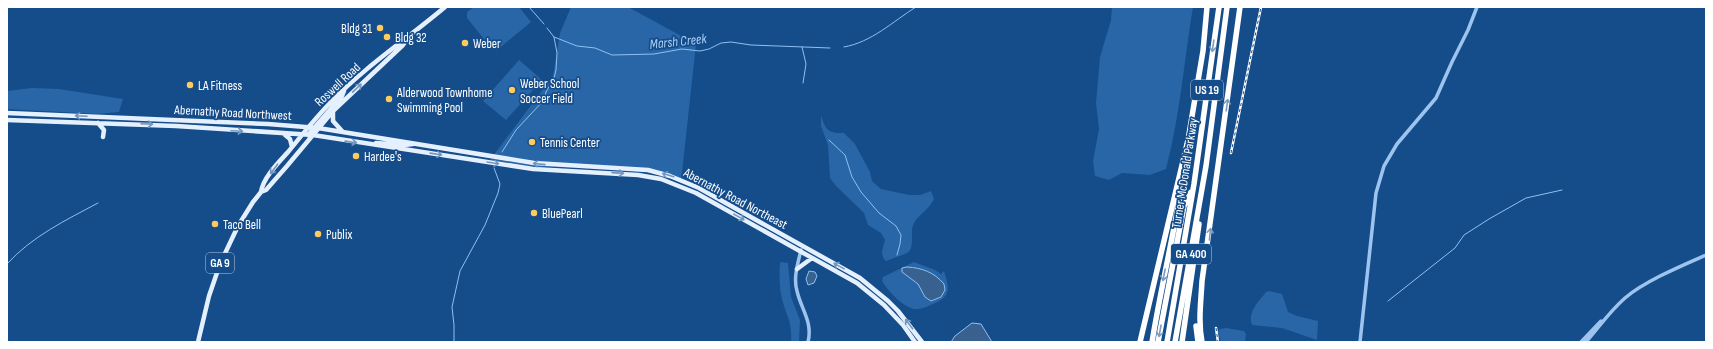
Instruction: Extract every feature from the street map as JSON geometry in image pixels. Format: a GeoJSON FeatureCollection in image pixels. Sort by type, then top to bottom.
{"type":"FeatureCollection","features":[{"type":"Feature","properties":{"kind":"highway"},"geometry":{"type":"LineString","coordinates":[[1152,342],[1163,278],[1178,208],[1202,57],[1207,7]]}},
{"type":"Feature","properties":{"kind":"highway","name":"Turner McDonald Parkway"},"geometry":{"type":"LineString","coordinates":[[1167,342],[1194,184],[1219,7]]}},
{"type":"Feature","properties":{"kind":"highway","name":"Turner McDonald Parkway"},"geometry":{"type":"LineString","coordinates":[[1175,342],[1206,166],[1227,7]]}},
{"type":"Feature","properties":{"kind":"highway"},"geometry":{"type":"LineString","coordinates":[[1202,342],[1199,326],[1199,308],[1202,281],[1240,7]]}},
{"type":"Feature","properties":{"kind":"highway"},"geometry":{"type":"LineString","coordinates":[[1140,342],[1188,140]]}},
{"type":"Feature","properties":{"kind":"highway","name":"US 19"},"geometry":{"type":"LineString","coordinates":[[1182,342],[1198,237],[1206,166]]}},
{"type":"Feature","properties":{"kind":"highway"},"geometry":{"type":"LineString","coordinates":[[1158,342],[1184,206],[1194,184]]}},
{"type":"Feature","properties":{"kind":"highway"},"geometry":{"type":"LineString","coordinates":[[1198,342],[1196,314],[1202,281]]}},
{"type":"Feature","properties":{"kind":"main road","name":"Roswell Road"},"geometry":{"type":"LineString","coordinates":[[261,192],[266,190],[314,128],[332,101],[400,42],[408,38],[445,7]]}},
{"type":"Feature","properties":{"kind":"main road","name":"Roswell Road"},"geometry":{"type":"LineString","coordinates":[[198,342],[209,296],[220,264],[238,226],[261,192],[262,186],[292,148],[308,135],[403,45],[408,38]]}},
{"type":"Feature","properties":{"kind":"main road"},"geometry":{"type":"LineString","coordinates":[[333,111],[333,121],[336,126],[344,132]]}},
{"type":"Feature","properties":{"kind":"main road","name":"Abernathy Road Northwest"},"geometry":{"type":"LineString","coordinates":[[7,113],[262,124],[314,128],[457,150]]}},
{"type":"Feature","properties":{"kind":"main road","name":"Abernathy Road Northwest"},"geometry":{"type":"LineString","coordinates":[[7,120],[96,122],[308,135],[455,157]]}},
{"type":"Feature","properties":{"kind":"main road"},"geometry":{"type":"LineString","coordinates":[[96,122],[103,128],[103,137]]}},
{"type":"Feature","properties":{"kind":"main road"},"geometry":{"type":"LineString","coordinates":[[176,126],[200,124]]}},
{"type":"Feature","properties":{"kind":"main road"},"geometry":{"type":"LineString","coordinates":[[282,133],[290,139],[292,148]]}},
{"type":"Feature","properties":{"kind":"main road"},"geometry":{"type":"LineString","coordinates":[[371,144],[383,143],[404,146],[414,143]]}},
{"type":"Feature","properties":{"kind":"main road","name":"Abernathy Road Northeast"},"geometry":{"type":"LineString","coordinates":[[457,150],[534,164],[639,169],[678,178],[699,188],[860,278],[891,304],[922,342]]}},
{"type":"Feature","properties":{"kind":"main road","name":"Abernathy Road Northeast"},"geometry":{"type":"LineString","coordinates":[[455,157],[534,169],[625,174],[662,179],[696,193],[844,275],[871,294],[894,315],[914,342]]}},
{"type":"Feature","properties":{"kind":"main road"},"geometry":{"type":"LineString","coordinates":[[797,269],[812,258]]}},
{"type":"Feature","properties":{"kind":"street"},"geometry":{"type":"LineString","coordinates":[[1360,342],[1376,193],[1381,172],[1393,149],[1436,98],[1477,7]]}},
{"type":"Feature","properties":{"kind":"street"},"geometry":{"type":"LineString","coordinates":[[801,250],[797,269],[796,290],[808,321],[808,342]]}},
{"type":"Feature","properties":{"kind":"street"},"geometry":{"type":"LineString","coordinates":[[1581,342],[1619,304],[1636,291],[1680,267],[1706,255]]}},
{"type":"Feature","properties":{"kind":"street"},"geometry":{"type":"LineString","coordinates":[[1586,342],[1605,318]]}},
{"type":"Feature","properties":{"kind":"shaded area"},"geometry":{"type":"Polygon","coordinates":[[[474,7],[519,7],[531,22],[497,50],[492,49],[467,18],[467,12],[474,7]]]}},
{"type":"Feature","properties":{"kind":"shaded area"},"geometry":{"type":"Polygon","coordinates":[[[571,7],[628,7],[696,44],[681,182],[653,173],[608,168],[535,167],[490,160],[553,76],[560,33],[571,7]]]}},
{"type":"Feature","properties":{"kind":"shaded area"},"geometry":{"type":"Polygon","coordinates":[[[1112,7],[1193,7],[1178,109],[1166,169],[1150,175],[1122,173],[1109,180],[1095,176],[1093,161],[1099,129],[1096,103],[1100,57],[1111,20],[1112,7]]]}},
{"type":"Feature","properties":{"kind":"shaded area","name":"Weber School Soccer Field"},"geometry":{"type":"Polygon","coordinates":[[[519,60],[542,80],[506,120],[483,101],[519,60]]]}},
{"type":"Feature","properties":{"kind":"shaded area"},"geometry":{"type":"Polygon","coordinates":[[[32,88],[59,89],[123,99],[119,112],[97,114],[7,109],[7,91],[32,88]]]}},
{"type":"Feature","properties":{"kind":"shaded area"},"geometry":{"type":"Polygon","coordinates":[[[821,115],[828,130],[834,133],[844,133],[855,144],[870,172],[872,181],[881,189],[909,195],[920,195],[931,191],[934,199],[914,223],[912,243],[910,250],[907,253],[886,261],[882,254],[885,240],[881,233],[868,225],[864,213],[836,186],[830,178],[828,145],[821,126],[821,115]]]}},
{"type":"Feature","properties":{"kind":"shaded area"},"geometry":{"type":"Polygon","coordinates":[[[780,262],[788,263],[791,297],[800,320],[799,342],[791,342],[791,327],[782,301],[780,290],[780,262]]]}},
{"type":"Feature","properties":{"kind":"shaded area"},"geometry":{"type":"Polygon","coordinates":[[[914,262],[935,270],[941,274],[944,271],[948,287],[948,291],[943,298],[920,309],[913,309],[903,304],[888,290],[882,281],[883,277],[914,262]]]}},
{"type":"Feature","properties":{"kind":"shaded area"},"geometry":{"type":"Polygon","coordinates":[[[902,268],[918,268],[936,276],[944,284],[945,290],[941,297],[931,301],[925,297],[918,284],[902,272],[902,268]]]}},
{"type":"Feature","properties":{"kind":"shaded area"},"geometry":{"type":"Polygon","coordinates":[[[809,271],[815,272],[817,276],[814,283],[808,285],[806,279],[809,271]]]}},
{"type":"Feature","properties":{"kind":"shaded area"},"geometry":{"type":"Polygon","coordinates":[[[1269,291],[1282,294],[1288,312],[1297,316],[1318,321],[1317,340],[1282,328],[1252,325],[1252,311],[1266,292],[1269,291]]]}},
{"type":"Feature","properties":{"kind":"shaded area"},"geometry":{"type":"Polygon","coordinates":[[[972,323],[981,324],[992,342],[951,342],[955,336],[972,323]]]}},
{"type":"Feature","properties":{"kind":"shaded area"},"geometry":{"type":"Polygon","coordinates":[[[1226,328],[1244,331],[1246,334],[1245,342],[1221,342],[1218,332],[1220,329],[1226,328]]]}},
{"type":"Feature","properties":{"kind":"waterway"},"geometry":{"type":"LineString","coordinates":[[529,7],[544,24]]}},
{"type":"Feature","properties":{"kind":"waterway","name":"Marsh Creek"},"geometry":{"type":"LineString","coordinates":[[844,47],[864,41],[882,31],[916,7]]}},
{"type":"Feature","properties":{"kind":"waterway"},"geometry":{"type":"LineString","coordinates":[[502,152],[516,130],[544,100],[546,92],[554,78],[557,53],[554,37],[547,28]]}},
{"type":"Feature","properties":{"kind":"waterway","name":"Marsh Creek"},"geometry":{"type":"LineString","coordinates":[[554,37],[577,46],[595,48],[612,55],[654,54],[682,49],[700,51],[709,49],[721,43],[731,42],[751,45],[830,48]]}},
{"type":"Feature","properties":{"kind":"waterway"},"geometry":{"type":"LineString","coordinates":[[802,47],[806,64],[803,83]]}},
{"type":"Feature","properties":{"kind":"waterway"},"geometry":{"type":"LineString","coordinates":[[829,140],[845,155],[852,177],[861,192],[879,213],[896,226],[901,235],[897,255]]}},
{"type":"Feature","properties":{"kind":"waterway"},"geometry":{"type":"LineString","coordinates":[[454,342],[452,307],[460,271],[485,225],[498,193],[500,184],[494,168]]}},
{"type":"Feature","properties":{"kind":"waterway"},"geometry":{"type":"LineString","coordinates":[[1388,301],[1455,248],[1464,235],[1489,219],[1526,198],[1562,190]]}},
{"type":"Feature","properties":{"kind":"waterway"},"geometry":{"type":"LineString","coordinates":[[7,264],[16,254],[38,237],[98,203]]}},
{"type":"Feature","properties":{"kind":"railway"},"geometry":{"type":"LineString","coordinates":[[1231,153],[1261,7]]}},
{"type":"Feature","properties":{"kind":"railway"},"geometry":{"type":"LineString","coordinates":[[1216,328],[1218,342]]}},
{"type":"Feature","properties":{"kind":"place","name":"Bldg 31"},"geometry":{"type":"Point","coordinates":[380,28]}},
{"type":"Feature","properties":{"kind":"place","name":"Bldg 32"},"geometry":{"type":"Point","coordinates":[387,37]}},
{"type":"Feature","properties":{"kind":"place","name":"Weber"},"geometry":{"type":"Point","coordinates":[465,43]}},
{"type":"Feature","properties":{"kind":"place","name":"LA Fitness"},"geometry":{"type":"Point","coordinates":[190,85]}},
{"type":"Feature","properties":{"kind":"place","name":"Weber School Soccer Field"},"geometry":{"type":"Point","coordinates":[512,90]}},
{"type":"Feature","properties":{"kind":"place","name":"Alderwood Townhome Swimming Pool"},"geometry":{"type":"Point","coordinates":[389,99]}},
{"type":"Feature","properties":{"kind":"place","name":"Tennis Center"},"geometry":{"type":"Point","coordinates":[532,142]}},
{"type":"Feature","properties":{"kind":"place","name":"Hardee's"},"geometry":{"type":"Point","coordinates":[356,156]}},
{"type":"Feature","properties":{"kind":"place","name":"BluePearl"},"geometry":{"type":"Point","coordinates":[534,213]}},
{"type":"Feature","properties":{"kind":"place","name":"Taco Bell"},"geometry":{"type":"Point","coordinates":[215,224]}},
{"type":"Feature","properties":{"kind":"place","name":"Publix"},"geometry":{"type":"Point","coordinates":[318,234]}}]}
